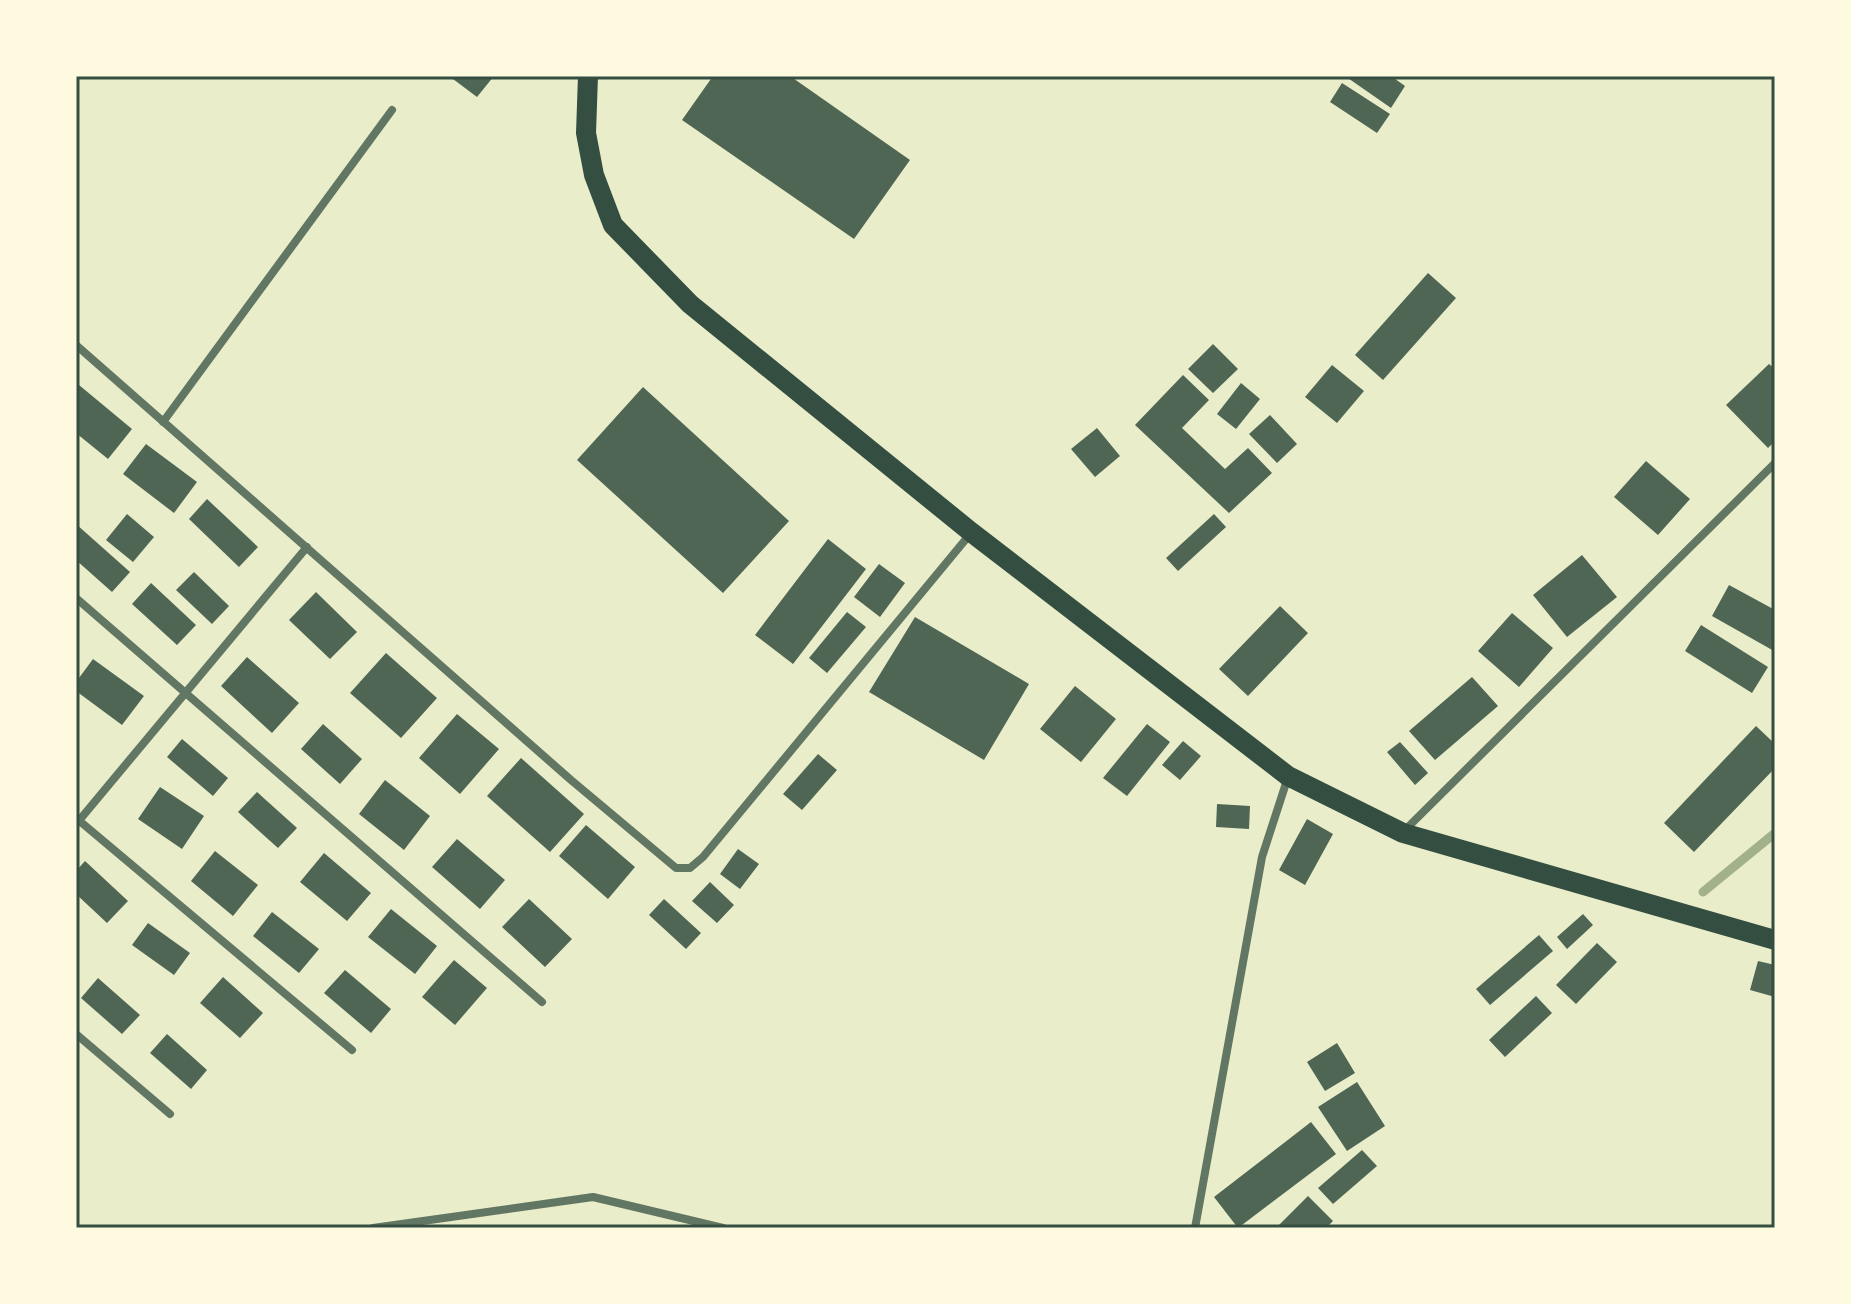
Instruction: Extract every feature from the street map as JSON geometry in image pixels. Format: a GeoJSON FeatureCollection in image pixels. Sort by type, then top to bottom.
{"type":"FeatureCollection","features":[{"type":"Feature","properties":{"kind":"main road"},"geometry":{"type":"LineString","coordinates":[[588,76],[586,133],[594,175],[613,225],[690,304],[971,532],[1288,776],[1403,833],[1775,940]]}},
{"type":"Feature","properties":{"kind":"street"},"geometry":{"type":"LineString","coordinates":[[163,422],[392,110]]}},
{"type":"Feature","properties":{"kind":"street"},"geometry":{"type":"LineString","coordinates":[[76,345],[571,780],[676,868],[690,868],[703,857],[971,532]]}},
{"type":"Feature","properties":{"kind":"street"},"geometry":{"type":"LineString","coordinates":[[1403,833],[1775,463]]}},
{"type":"Feature","properties":{"kind":"street"},"geometry":{"type":"LineString","coordinates":[[307,547],[77,820],[352,1050]]}},
{"type":"Feature","properties":{"kind":"street"},"geometry":{"type":"LineString","coordinates":[[76,598],[185,689],[542,1002]]}},
{"type":"Feature","properties":{"kind":"street"},"geometry":{"type":"LineString","coordinates":[[1195,1228],[1262,857],[1288,776]]}},
{"type":"Feature","properties":{"kind":"street"},"geometry":{"type":"LineString","coordinates":[[76,1034],[170,1114]]}},
{"type":"Feature","properties":{"kind":"street"},"geometry":{"type":"LineString","coordinates":[[373,1228],[593,1197],[723,1228]]}},
{"type":"Feature","properties":{"kind":"building"},"geometry":{"type":"Polygon","coordinates":[[[449,76],[494,76],[477,97],[449,76]]]}},
{"type":"Feature","properties":{"kind":"building"},"geometry":{"type":"Polygon","coordinates":[[[713,76],[790,76],[910,160],[854,239],[682,120],[713,76]]]}},
{"type":"Feature","properties":{"kind":"building"},"geometry":{"type":"Polygon","coordinates":[[[1345,76],[1391,76],[1405,86],[1391,108],[1345,76]]]}},
{"type":"Feature","properties":{"kind":"building"},"geometry":{"type":"Polygon","coordinates":[[[1342,83],[1390,114],[1377,133],[1330,102],[1342,83]]]}},
{"type":"Feature","properties":{"kind":"building"},"geometry":{"type":"Polygon","coordinates":[[[1428,273],[1456,298],[1383,380],[1355,355],[1428,273]]]}},
{"type":"Feature","properties":{"kind":"building"},"geometry":{"type":"Polygon","coordinates":[[[1213,344],[1238,369],[1213,393],[1188,369],[1213,344]]]}},
{"type":"Feature","properties":{"kind":"building"},"geometry":{"type":"Polygon","coordinates":[[[1769,364],[1775,369],[1775,441],[1768,448],[1726,405],[1769,364]]]}},
{"type":"Feature","properties":{"kind":"building"},"geometry":{"type":"Polygon","coordinates":[[[1332,365],[1364,391],[1337,423],[1305,397],[1332,365]]]}},
{"type":"Feature","properties":{"kind":"building"},"geometry":{"type":"Polygon","coordinates":[[[1183,375],[1209,400],[1182,428],[1225,469],[1248,448],[1272,473],[1229,513],[1135,425],[1183,375]]]}},
{"type":"Feature","properties":{"kind":"building"},"geometry":{"type":"Polygon","coordinates":[[[1241,383],[1260,399],[1236,429],[1217,414],[1241,383]]]}},
{"type":"Feature","properties":{"kind":"building"},"geometry":{"type":"Polygon","coordinates":[[[79,385],[132,429],[108,459],[76,433],[76,390],[79,385]]]}},
{"type":"Feature","properties":{"kind":"building"},"geometry":{"type":"Polygon","coordinates":[[[643,387],[789,521],[723,593],[577,460],[643,387]]]}},
{"type":"Feature","properties":{"kind":"building"},"geometry":{"type":"Polygon","coordinates":[[[1270,415],[1297,444],[1277,463],[1249,434],[1270,415]]]}},
{"type":"Feature","properties":{"kind":"building"},"geometry":{"type":"Polygon","coordinates":[[[1097,428],[1120,456],[1095,477],[1071,449],[1097,428]]]}},
{"type":"Feature","properties":{"kind":"building"},"geometry":{"type":"Polygon","coordinates":[[[146,444],[197,482],[174,513],[123,474],[146,444]]]}},
{"type":"Feature","properties":{"kind":"building"},"geometry":{"type":"Polygon","coordinates":[[[1646,461],[1690,499],[1658,535],[1614,497],[1646,461]]]}},
{"type":"Feature","properties":{"kind":"building"},"geometry":{"type":"Polygon","coordinates":[[[207,499],[258,547],[239,567],[189,519],[207,499]]]}},
{"type":"Feature","properties":{"kind":"building"},"geometry":{"type":"Polygon","coordinates":[[[127,514],[154,537],[133,562],[106,540],[127,514]]]}},
{"type":"Feature","properties":{"kind":"building"},"geometry":{"type":"Polygon","coordinates":[[[1214,514],[1226,527],[1178,571],[1166,558],[1214,514]]]}},
{"type":"Feature","properties":{"kind":"building"},"geometry":{"type":"Polygon","coordinates":[[[76,524],[130,572],[112,592],[76,560],[76,524]]]}},
{"type":"Feature","properties":{"kind":"building"},"geometry":{"type":"Polygon","coordinates":[[[828,539],[866,569],[793,664],[755,635],[828,539]]]}},
{"type":"Feature","properties":{"kind":"building"},"geometry":{"type":"Polygon","coordinates":[[[1582,555],[1617,597],[1567,637],[1533,595],[1582,555]]]}},
{"type":"Feature","properties":{"kind":"building"},"geometry":{"type":"Polygon","coordinates":[[[879,564],[905,583],[880,617],[854,597],[879,564]]]}},
{"type":"Feature","properties":{"kind":"building"},"geometry":{"type":"Polygon","coordinates":[[[194,572],[229,606],[212,624],[176,590],[194,572]]]}},
{"type":"Feature","properties":{"kind":"building"},"geometry":{"type":"Polygon","coordinates":[[[151,583],[196,625],[177,645],[132,604],[151,583]]]}},
{"type":"Feature","properties":{"kind":"building"},"geometry":{"type":"Polygon","coordinates":[[[1729,585],[1775,610],[1774,651],[1712,616],[1729,585]]]}},
{"type":"Feature","properties":{"kind":"building"},"geometry":{"type":"Polygon","coordinates":[[[316,592],[357,632],[330,659],[289,620],[316,592]]]}},
{"type":"Feature","properties":{"kind":"building"},"geometry":{"type":"Polygon","coordinates":[[[1280,606],[1308,633],[1248,696],[1219,669],[1280,606]]]}},
{"type":"Feature","properties":{"kind":"building"},"geometry":{"type":"Polygon","coordinates":[[[847,612],[866,627],[827,673],[809,658],[847,612]]]}},
{"type":"Feature","properties":{"kind":"building"},"geometry":{"type":"Polygon","coordinates":[[[1512,613],[1553,648],[1519,687],[1478,651],[1512,613]]]}},
{"type":"Feature","properties":{"kind":"building"},"geometry":{"type":"Polygon","coordinates":[[[915,617],[1029,684],[984,760],[869,692],[915,617]]]}},
{"type":"Feature","properties":{"kind":"building"},"geometry":{"type":"Polygon","coordinates":[[[1701,625],[1768,667],[1752,693],[1685,651],[1701,625]]]}},
{"type":"Feature","properties":{"kind":"building"},"geometry":{"type":"Polygon","coordinates":[[[386,653],[437,698],[401,738],[350,693],[386,653]]]}},
{"type":"Feature","properties":{"kind":"building"},"geometry":{"type":"Polygon","coordinates":[[[247,657],[299,703],[272,733],[221,686],[247,657]]]}},
{"type":"Feature","properties":{"kind":"building"},"geometry":{"type":"Polygon","coordinates":[[[93,659],[144,696],[122,725],[76,691],[76,682],[93,659]]]}},
{"type":"Feature","properties":{"kind":"building"},"geometry":{"type":"Polygon","coordinates":[[[1472,677],[1498,706],[1435,760],[1409,731],[1472,677]]]}},
{"type":"Feature","properties":{"kind":"building"},"geometry":{"type":"Polygon","coordinates":[[[1075,686],[1116,719],[1081,762],[1040,729],[1075,686]]]}},
{"type":"Feature","properties":{"kind":"building"},"geometry":{"type":"Polygon","coordinates":[[[457,714],[499,749],[460,794],[419,758],[457,714]]]}},
{"type":"Feature","properties":{"kind":"building"},"geometry":{"type":"Polygon","coordinates":[[[323,724],[362,759],[340,784],[301,749],[323,724]]]}},
{"type":"Feature","properties":{"kind":"building"},"geometry":{"type":"Polygon","coordinates":[[[1147,724],[1170,742],[1127,796],[1103,778],[1147,724]]]}},
{"type":"Feature","properties":{"kind":"building"},"geometry":{"type":"Polygon","coordinates":[[[1756,726],[1775,744],[1775,768],[1694,852],[1664,823],[1756,726]]]}},
{"type":"Feature","properties":{"kind":"building"},"geometry":{"type":"Polygon","coordinates":[[[182,739],[228,778],[213,796],[167,757],[182,739]]]}},
{"type":"Feature","properties":{"kind":"building"},"geometry":{"type":"Polygon","coordinates":[[[1183,741],[1201,756],[1180,780],[1162,765],[1183,741]]]}},
{"type":"Feature","properties":{"kind":"building"},"geometry":{"type":"Polygon","coordinates":[[[1400,742],[1428,773],[1415,785],[1387,752],[1400,742]]]}},
{"type":"Feature","properties":{"kind":"building"},"geometry":{"type":"Polygon","coordinates":[[[818,754],[837,770],[802,810],[783,794],[818,754]]]}},
{"type":"Feature","properties":{"kind":"building"},"geometry":{"type":"Polygon","coordinates":[[[521,758],[584,814],[550,852],[487,796],[521,758]]]}},
{"type":"Feature","properties":{"kind":"building"},"geometry":{"type":"Polygon","coordinates":[[[385,780],[430,816],[404,850],[359,814],[385,780]]]}},
{"type":"Feature","properties":{"kind":"building"},"geometry":{"type":"Polygon","coordinates":[[[160,787],[204,816],[182,849],[138,819],[160,787]]]}},
{"type":"Feature","properties":{"kind":"building"},"geometry":{"type":"Polygon","coordinates":[[[257,792],[297,828],[278,848],[238,812],[257,792]]]}},
{"type":"Feature","properties":{"kind":"building"},"geometry":{"type":"Polygon","coordinates":[[[1217,804],[1250,806],[1249,829],[1216,827],[1217,804]]]}},
{"type":"Feature","properties":{"kind":"building"},"geometry":{"type":"Polygon","coordinates":[[[1307,819],[1333,834],[1305,885],[1279,870],[1307,819]]]}},
{"type":"Feature","properties":{"kind":"building"},"geometry":{"type":"Polygon","coordinates":[[[586,825],[635,867],[608,899],[559,856],[586,825]]]}},
{"type":"Feature","properties":{"kind":"building"},"geometry":{"type":"Polygon","coordinates":[[[457,839],[505,880],[480,909],[432,867],[457,839]]]}},
{"type":"Feature","properties":{"kind":"building"},"geometry":{"type":"Polygon","coordinates":[[[738,849],[759,864],[740,889],[720,874],[738,849]]]}},
{"type":"Feature","properties":{"kind":"building"},"geometry":{"type":"Polygon","coordinates":[[[215,851],[258,885],[233,916],[191,881],[215,851]]]}},
{"type":"Feature","properties":{"kind":"building"},"geometry":{"type":"Polygon","coordinates":[[[324,853],[371,893],[347,921],[300,882],[324,853]]]}},
{"type":"Feature","properties":{"kind":"building"},"geometry":{"type":"Polygon","coordinates":[[[85,861],[128,901],[107,923],[76,894],[76,871],[85,861]]]}},
{"type":"Feature","properties":{"kind":"building"},"geometry":{"type":"Polygon","coordinates":[[[710,882],[734,905],[717,923],[692,901],[710,882]]]}},
{"type":"Feature","properties":{"kind":"building"},"geometry":{"type":"Polygon","coordinates":[[[529,899],[572,939],[545,967],[502,927],[529,899]]]}},
{"type":"Feature","properties":{"kind":"building"},"geometry":{"type":"Polygon","coordinates":[[[664,899],[701,933],[686,949],[649,915],[664,899]]]}},
{"type":"Feature","properties":{"kind":"building"},"geometry":{"type":"Polygon","coordinates":[[[391,909],[437,946],[415,974],[368,937],[391,909]]]}},
{"type":"Feature","properties":{"kind":"building"},"geometry":{"type":"Polygon","coordinates":[[[272,912],[319,949],[299,973],[253,936],[272,912]]]}},
{"type":"Feature","properties":{"kind":"building"},"geometry":{"type":"Polygon","coordinates":[[[1583,914],[1593,925],[1567,949],[1557,937],[1583,914]]]}},
{"type":"Feature","properties":{"kind":"building"},"geometry":{"type":"Polygon","coordinates":[[[148,923],[190,953],[174,975],[132,945],[148,923]]]}},
{"type":"Feature","properties":{"kind":"building"},"geometry":{"type":"Polygon","coordinates":[[[1539,935],[1553,951],[1490,1005],[1476,989],[1539,935]]]}},
{"type":"Feature","properties":{"kind":"building"},"geometry":{"type":"Polygon","coordinates":[[[1597,943],[1617,962],[1576,1004],[1556,985],[1597,943]]]}},
{"type":"Feature","properties":{"kind":"building"},"geometry":{"type":"Polygon","coordinates":[[[454,960],[487,988],[455,1025],[422,997],[454,960]]]}},
{"type":"Feature","properties":{"kind":"building"},"geometry":{"type":"Polygon","coordinates":[[[1758,961],[1775,965],[1775,997],[1750,990],[1758,961]]]}},
{"type":"Feature","properties":{"kind":"building"},"geometry":{"type":"Polygon","coordinates":[[[345,970],[391,1009],[371,1033],[324,993],[345,970]]]}},
{"type":"Feature","properties":{"kind":"building"},"geometry":{"type":"Polygon","coordinates":[[[223,977],[263,1013],[240,1038],[200,1003],[223,977]]]}},
{"type":"Feature","properties":{"kind":"building"},"geometry":{"type":"Polygon","coordinates":[[[98,978],[140,1015],[122,1034],[81,998],[98,978]]]}},
{"type":"Feature","properties":{"kind":"building"},"geometry":{"type":"Polygon","coordinates":[[[1536,996],[1552,1013],[1505,1057],[1489,1040],[1536,996]]]}},
{"type":"Feature","properties":{"kind":"building"},"geometry":{"type":"Polygon","coordinates":[[[167,1034],[207,1070],[191,1089],[150,1053],[167,1034]]]}},
{"type":"Feature","properties":{"kind":"building"},"geometry":{"type":"Polygon","coordinates":[[[1337,1043],[1355,1073],[1325,1091],[1307,1062],[1337,1043]]]}},
{"type":"Feature","properties":{"kind":"building"},"geometry":{"type":"Polygon","coordinates":[[[1357,1082],[1385,1126],[1347,1151],[1318,1107],[1357,1082]]]}},
{"type":"Feature","properties":{"kind":"building"},"geometry":{"type":"Polygon","coordinates":[[[1311,1122],[1336,1154],[1238,1228],[1214,1197],[1311,1122]]]}},
{"type":"Feature","properties":{"kind":"building"},"geometry":{"type":"Polygon","coordinates":[[[1362,1150],[1377,1166],[1333,1204],[1318,1188],[1362,1150]]]}},
{"type":"Feature","properties":{"kind":"building"},"geometry":{"type":"Polygon","coordinates":[[[1308,1196],[1333,1221],[1326,1228],[1276,1228],[1308,1196]]]}},
{"type":"Feature","properties":{"kind":"waterway"},"geometry":{"type":"LineString","coordinates":[[1703,892],[1775,833]]}}]}
